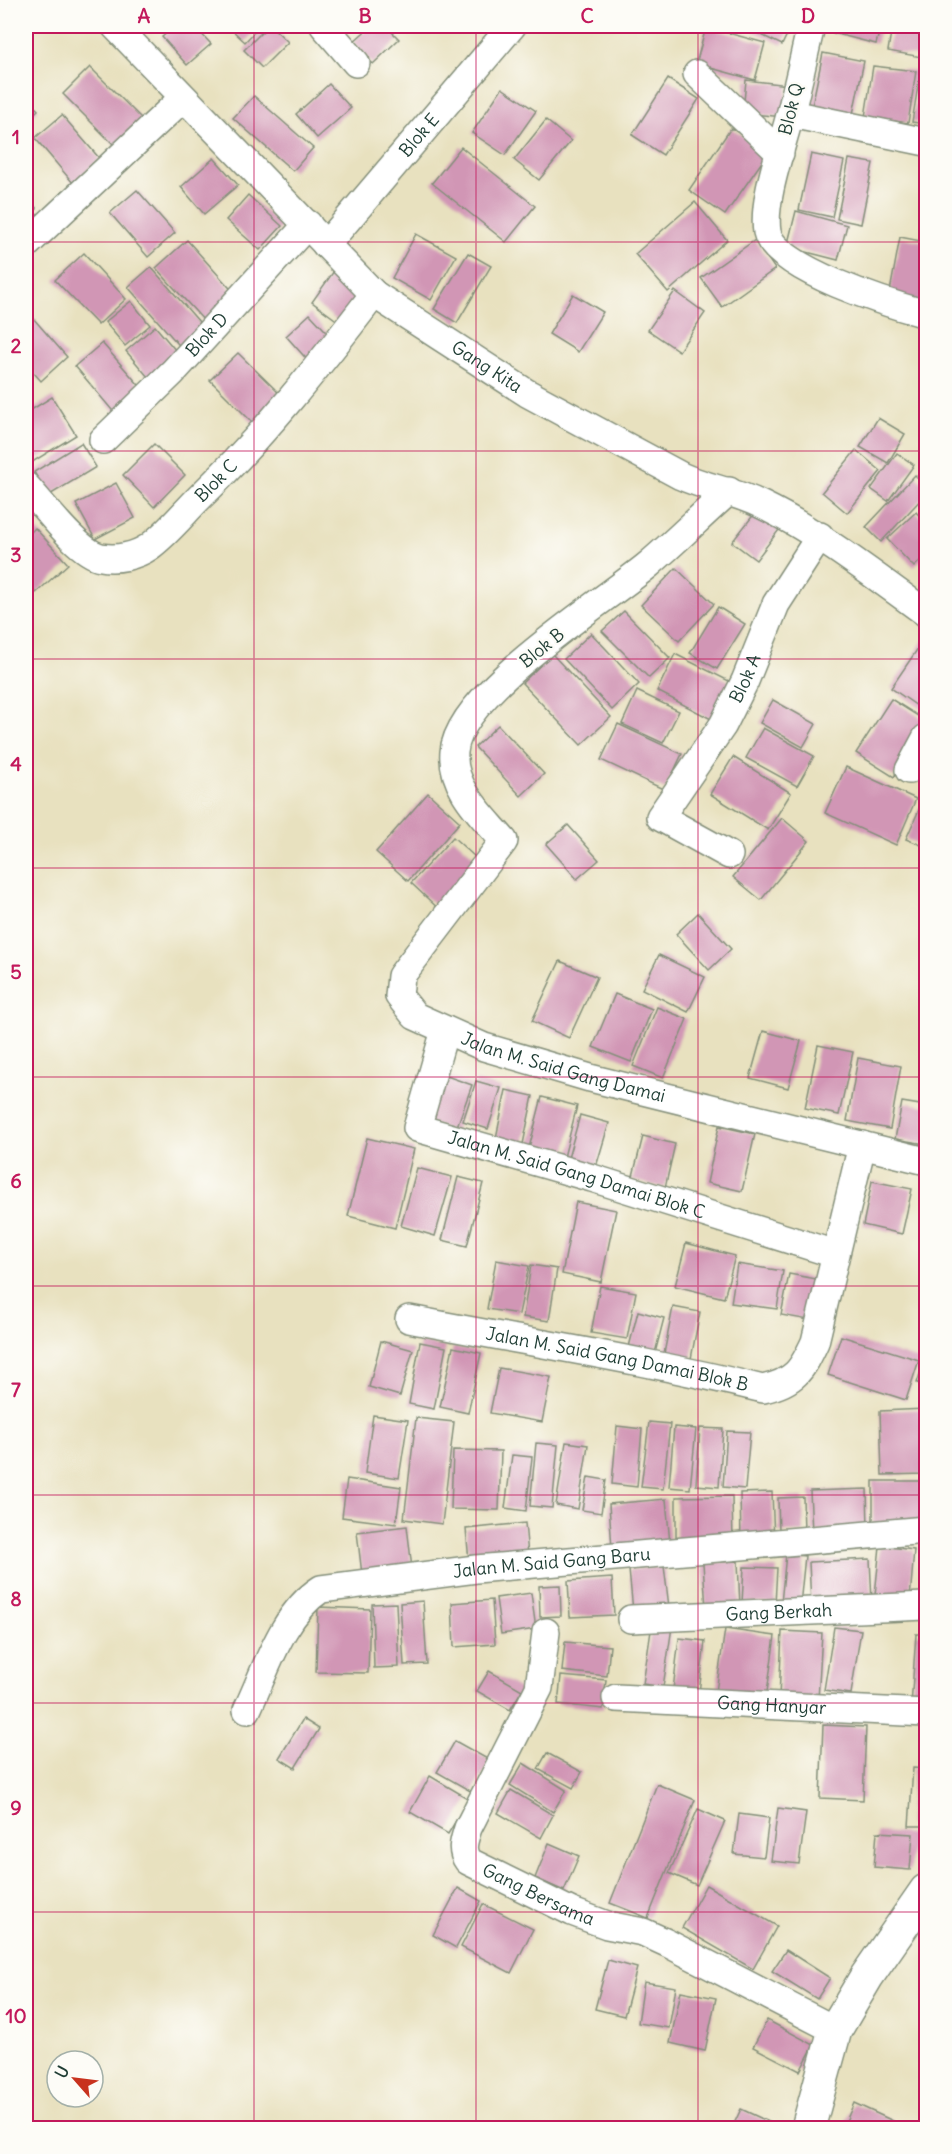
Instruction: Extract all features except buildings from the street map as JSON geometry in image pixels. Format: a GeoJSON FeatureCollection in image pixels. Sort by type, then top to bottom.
{"type":"FeatureCollection","features":[{"type":"Feature","properties":{"kind":"street"},"geometry":{"type":"LineString","coordinates":[[324,26],[357,63]]}},
{"type":"Feature","properties":{"kind":"street","name":"Blok E"},"geometry":{"type":"LineString","coordinates":[[326,245],[512,26]]}},
{"type":"Feature","properties":{"kind":"street","name":"Blok Q"},"geometry":{"type":"LineString","coordinates":[[812,26],[770,192],[767,233],[774,245],[795,265],[848,287],[927,314]]}},
{"type":"Feature","properties":{"kind":"street","name":"Gang Kita"},"geometry":{"type":"LineString","coordinates":[[119,27],[183,98],[374,294],[527,393],[681,476],[701,485],[729,491],[820,536],[927,613]]}},
{"type":"Feature","properties":{"kind":"street"},"geometry":{"type":"LineString","coordinates":[[697,74],[780,153]]}},
{"type":"Feature","properties":{"kind":"street"},"geometry":{"type":"LineString","coordinates":[[26,245],[183,98]]}},
{"type":"Feature","properties":{"kind":"street"},"geometry":{"type":"LineString","coordinates":[[790,114],[927,142]]}},
{"type":"Feature","properties":{"kind":"street","name":"Blok D"},"geometry":{"type":"LineString","coordinates":[[104,440],[173,372],[308,224]]}},
{"type":"Feature","properties":{"kind":"street","name":"Blok C"},"geometry":{"type":"LineString","coordinates":[[27,489],[83,548],[98,557],[113,559],[127,557],[149,547],[234,465],[308,381],[374,294]]}},
{"type":"Feature","properties":{"kind":"street","name":"Blok B"},"geometry":{"type":"LineString","coordinates":[[504,841],[475,807],[456,776],[454,751],[465,721],[482,699],[538,649],[648,564],[729,491]]}},
{"type":"Feature","properties":{"kind":"street","name":"Blok A"},"geometry":{"type":"LineString","coordinates":[[729,855],[660,817],[723,725],[745,681],[776,604],[820,536]]}},
{"type":"Feature","properties":{"kind":"street"},"geometry":{"type":"LineString","coordinates":[[909,770],[927,738]]}},
{"type":"Feature","properties":{"kind":"street","name":"Jalan M. Said Gang Damai"},"geometry":{"type":"LineString","coordinates":[[504,841],[401,976],[399,996],[415,1016],[484,1047],[520,1059],[927,1161]]}},
{"type":"Feature","properties":{"kind":"street","name":"Jalan M. Said Gang Damai Blok C"},"geometry":{"type":"LineString","coordinates":[[445,1030],[417,1128],[592,1178],[836,1254]]}},
{"type":"Feature","properties":{"kind":"street","name":"Jalan M. Said Gang Damai Blok B"},"geometry":{"type":"LineString","coordinates":[[409,1318],[560,1348],[622,1357],[763,1389],[791,1379],[804,1365],[815,1342],[862,1145]]}},
{"type":"Feature","properties":{"kind":"street","name":"Jalan M. Said Gang Baru"},"geometry":{"type":"LineString","coordinates":[[247,1710],[284,1631],[301,1605],[321,1589],[476,1569],[927,1530]]}},
{"type":"Feature","properties":{"kind":"street","name":"Gang Berkah"},"geometry":{"type":"LineString","coordinates":[[631,1619],[927,1606]]}},
{"type":"Feature","properties":{"kind":"street","name":"Gang Bersama"},"geometry":{"type":"LineString","coordinates":[[546,1632],[539,1688],[468,1828],[463,1843],[464,1855],[468,1862],[572,1912],[607,1925],[643,1932],[836,2030]]}},
{"type":"Feature","properties":{"kind":"street","name":"Gang Hanyar"},"geometry":{"type":"LineString","coordinates":[[616,1698],[927,1713]]}},
{"type":"Feature","properties":{"kind":"street"},"geometry":{"type":"LineString","coordinates":[[808,2128],[836,2030],[867,1976],[927,1891]]}}]}
